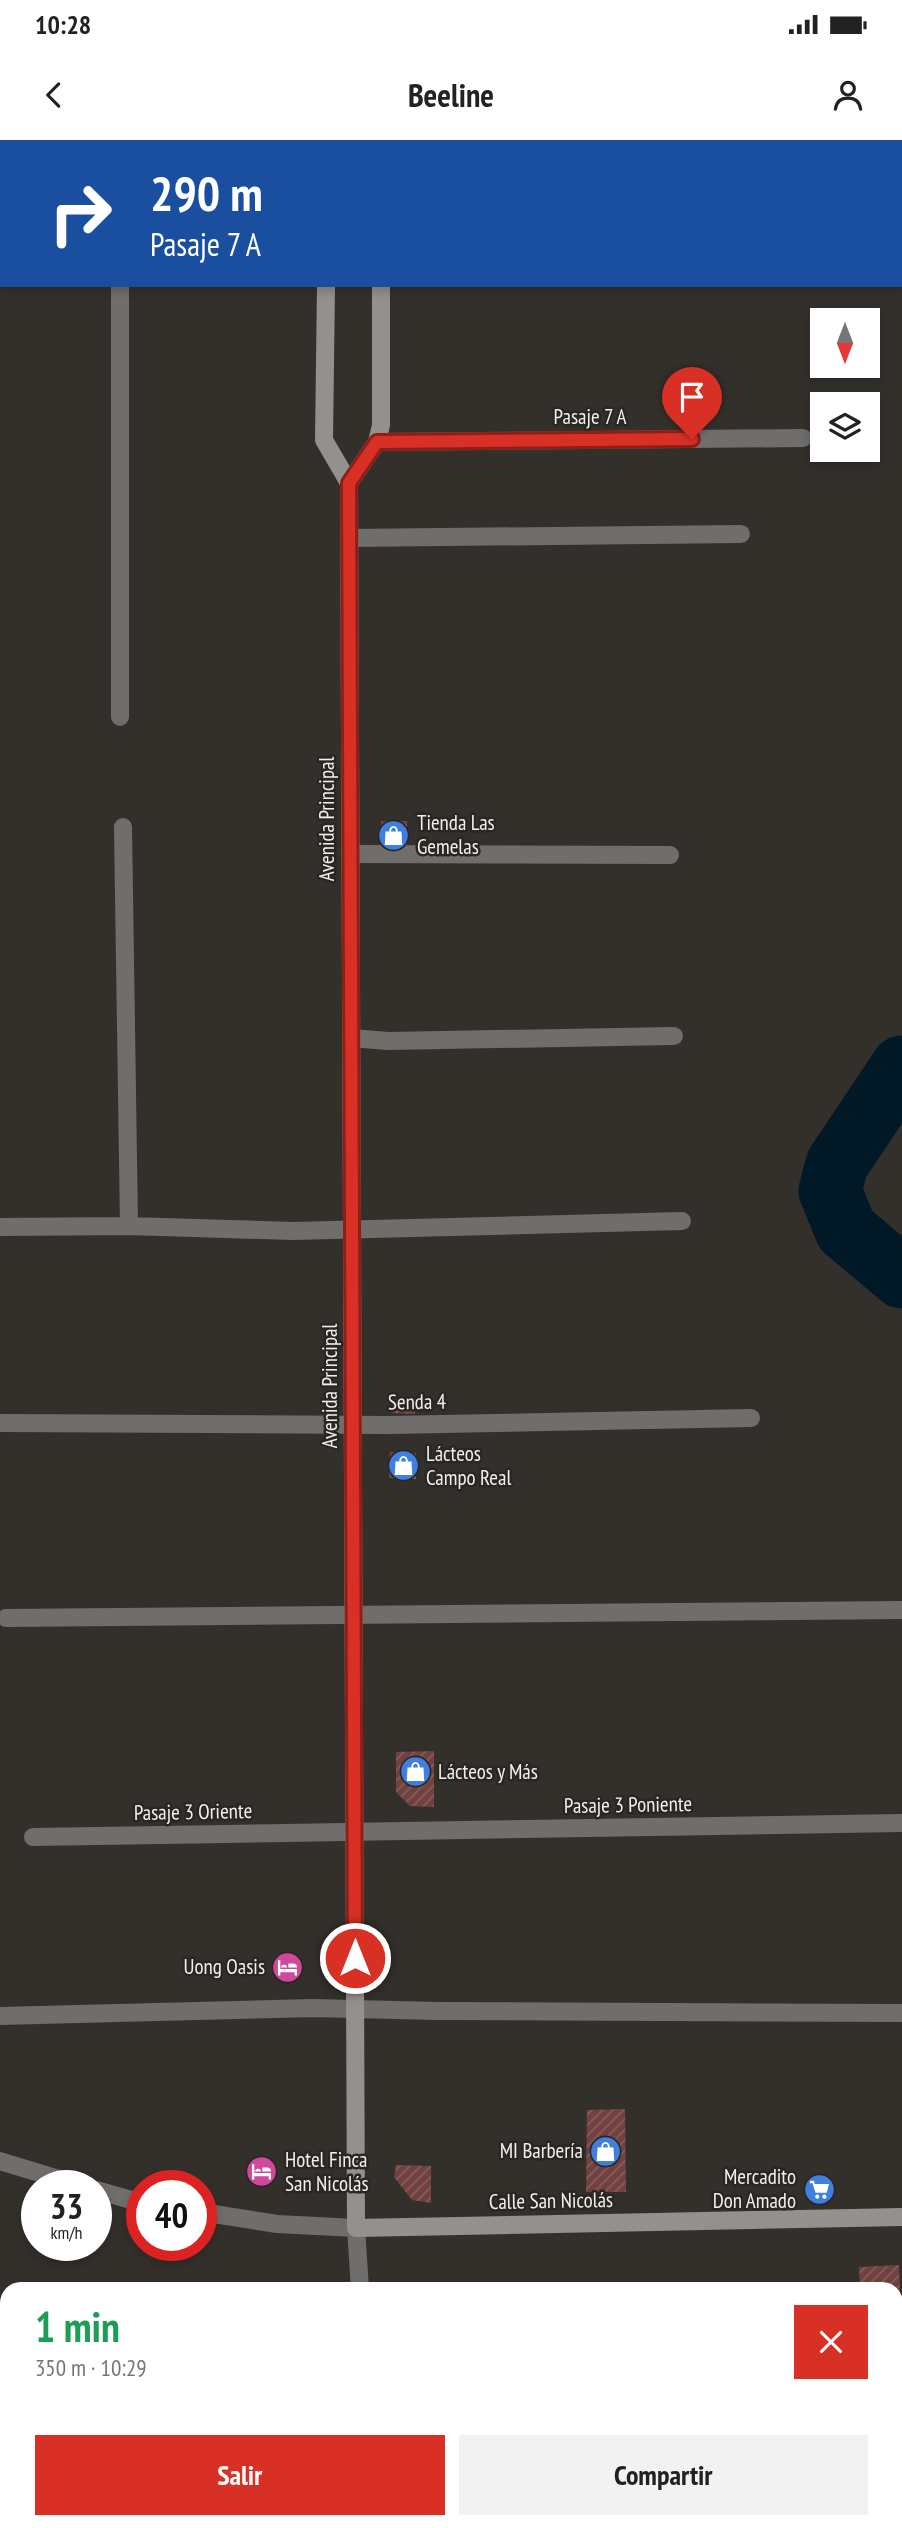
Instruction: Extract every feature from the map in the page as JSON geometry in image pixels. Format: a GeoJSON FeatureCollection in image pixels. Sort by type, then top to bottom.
{"type":"FeatureCollection","features":[{"type":"Feature","properties":{"kind":"street"},"geometry":{"type":"LineString","coordinates":[[120,718],[121,287]]}},
{"type":"Feature","properties":{"kind":"street"},"geometry":{"type":"LineString","coordinates":[[326,287],[324,440],[349,483],[377,442],[381,425],[381,287]]}},
{"type":"Feature","properties":{"kind":"street","name":"Pasaje 7 A"},"geometry":{"type":"LineString","coordinates":[[377,442],[803,439]]}},
{"type":"Feature","properties":{"kind":"street","name":"Avenida Principal"},"geometry":{"type":"LineString","coordinates":[[349,483],[356,2228],[360,2282]]}},
{"type":"Feature","properties":{"kind":"street"},"geometry":{"type":"LineString","coordinates":[[349,538],[741,534]]}},
{"type":"Feature","properties":{"kind":"street"},"geometry":{"type":"LineString","coordinates":[[123,827],[129,1226]]}},
{"type":"Feature","properties":{"kind":"street"},"geometry":{"type":"LineString","coordinates":[[350,854],[670,855]]}},
{"type":"Feature","properties":{"kind":"street"},"geometry":{"type":"LineString","coordinates":[[351,1038],[388,1041],[674,1036]]}},
{"type":"Feature","properties":{"kind":"street"},"geometry":{"type":"LineString","coordinates":[[0,1227],[129,1226],[293,1231],[682,1221]]}},
{"type":"Feature","properties":{"kind":"street","name":"Senda 4"},"geometry":{"type":"LineString","coordinates":[[0,1423],[352,1425],[751,1418]]}},
{"type":"Feature","properties":{"kind":"street"},"geometry":{"type":"LineString","coordinates":[[6,1618],[902,1610]]}},
{"type":"Feature","properties":{"kind":"street","name":"Pasaje 3 Poniente"},"geometry":{"type":"LineString","coordinates":[[355,1832],[902,1823]]}},
{"type":"Feature","properties":{"kind":"street","name":"Pasaje 3 Oriente"},"geometry":{"type":"LineString","coordinates":[[33,1837],[355,1832]]}},
{"type":"Feature","properties":{"kind":"street"},"geometry":{"type":"LineString","coordinates":[[0,2016],[355,2008],[452,2011],[902,2013]]}},
{"type":"Feature","properties":{"kind":"street"},"geometry":{"type":"LineString","coordinates":[[0,2161],[30,2170]]}},
{"type":"Feature","properties":{"kind":"street","name":"Calle San Nicolás"},"geometry":{"type":"LineString","coordinates":[[217,2215],[277,2224],[356,2228],[902,2217]]}},
{"type":"Feature","properties":{"kind":"building","name":"Tienda Las Gemelas"},"geometry":{"type":"Polygon","coordinates":[[[381,821],[407,821],[407,848],[381,848],[381,821]]]}},
{"type":"Feature","properties":{"kind":"building"},"geometry":{"type":"Polygon","coordinates":[[[393,1397],[416,1398],[415,1414],[392,1413],[393,1397]]]}},
{"type":"Feature","properties":{"kind":"building","name":"Lácteos Campo Real"},"geometry":{"type":"Polygon","coordinates":[[[390,1452],[416,1453],[416,1479],[389,1478],[390,1452]]]}},
{"type":"Feature","properties":{"kind":"building","name":"Lácteos y Más"},"geometry":{"type":"Polygon","coordinates":[[[434,1751],[434,1807],[410,1806],[396,1792],[396,1752],[434,1751]]]}},
{"type":"Feature","properties":{"kind":"building","name":"MI Barbería"},"geometry":{"type":"Polygon","coordinates":[[[625,2109],[626,2192],[586,2192],[587,2110],[625,2109]]]}},
{"type":"Feature","properties":{"kind":"building"},"geometry":{"type":"Polygon","coordinates":[[[396,2165],[431,2166],[431,2203],[412,2200],[394,2177],[396,2165]]]}},
{"type":"Feature","properties":{"kind":"building"},"geometry":{"type":"Polygon","coordinates":[[[899,2265],[900,2282],[860,2282],[859,2267],[899,2265]]]}},
{"type":"Feature","properties":{"kind":"waterway"},"geometry":{"type":"LineString","coordinates":[[902,1067],[837,1164],[830,1191],[846,1230],[902,1277]]}},
{"type":"Feature","properties":{"kind":"place","name":"Tienda Las Gemelas"},"geometry":{"type":"Point","coordinates":[394,835]}},
{"type":"Feature","properties":{"kind":"place","name":"Lácteos Campo Real"},"geometry":{"type":"Point","coordinates":[403,1466]}},
{"type":"Feature","properties":{"kind":"place","name":"Lácteos y Más"},"geometry":{"type":"Point","coordinates":[415,1772]}},
{"type":"Feature","properties":{"kind":"place","name":"Uong Oasis"},"geometry":{"type":"Point","coordinates":[288,1967]}},
{"type":"Feature","properties":{"kind":"place","name":"MI Barbería"},"geometry":{"type":"Point","coordinates":[606,2151]}},
{"type":"Feature","properties":{"kind":"place","name":"Hotel Finca San Nicolás"},"geometry":{"type":"Point","coordinates":[262,2172]}},
{"type":"Feature","properties":{"kind":"place","name":"Mercadito Don Amado"},"geometry":{"type":"Point","coordinates":[819,2189]}},
{"type":"Feature","properties":{"kind":"route"},"geometry":{"type":"LineString","coordinates":[[355,1958],[349,483],[377,442],[692,439]]}}]}
